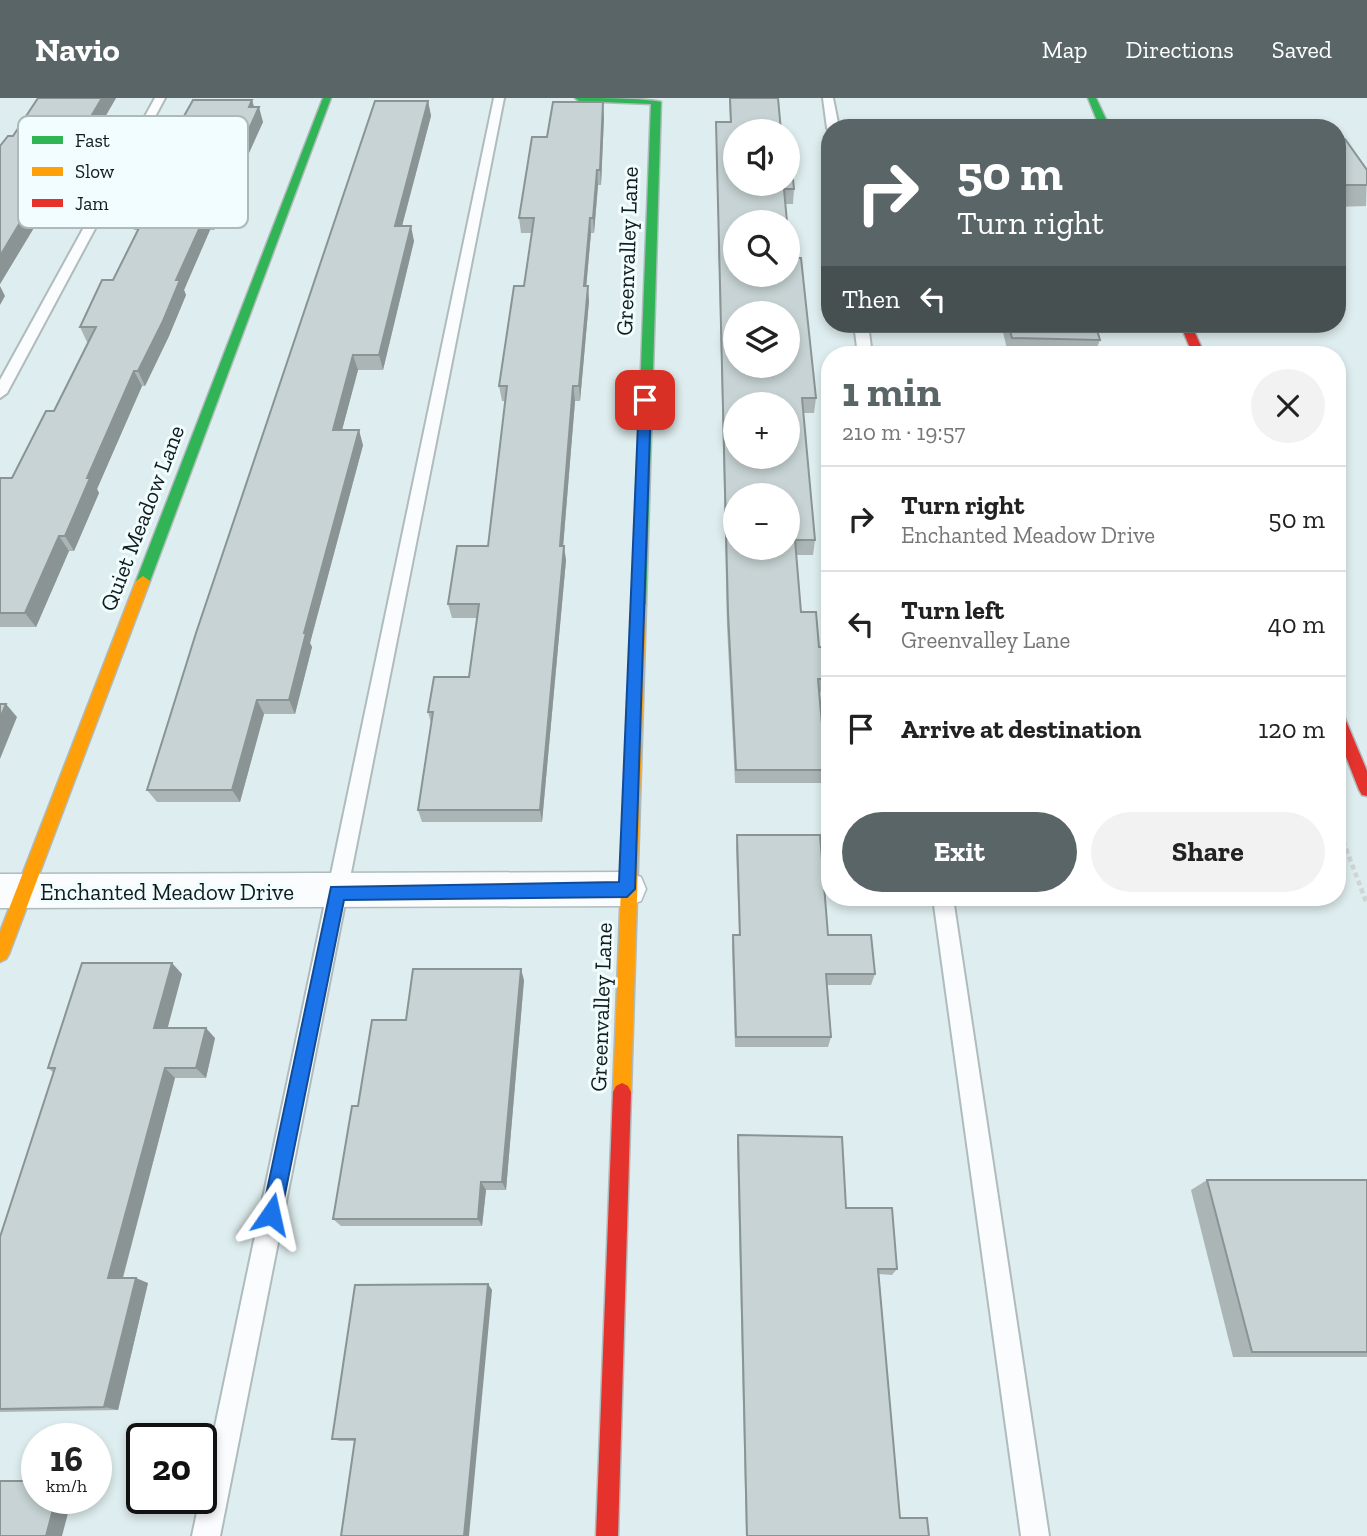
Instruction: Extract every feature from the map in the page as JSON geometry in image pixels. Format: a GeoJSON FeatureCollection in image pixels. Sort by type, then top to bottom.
{"type":"FeatureCollection","features":[{"type":"Feature","properties":{"kind":"street","name":"Quiet Meadow Lane"},"geometry":{"type":"LineString","coordinates":[[0,954],[12,891],[327,98]]}},
{"type":"Feature","properties":{"kind":"street"},"geometry":{"type":"LineString","coordinates":[[579,98],[662,100]]}},
{"type":"Feature","properties":{"kind":"street"},"geometry":{"type":"LineString","coordinates":[[1092,98],[1101,119]]}},
{"type":"Feature","properties":{"kind":"street","name":"Greenvalley Lane"},"geometry":{"type":"LineString","coordinates":[[607,1536],[627,889],[662,100]]}},
{"type":"Feature","properties":{"kind":"street"},"geometry":{"type":"LineString","coordinates":[[1346,738],[1367,790]]}},
{"type":"Feature","properties":{"kind":"street","name":"Enchanted Meadow Drive"},"geometry":{"type":"LineString","coordinates":[[12,891],[627,889]]}},
{"type":"Feature","properties":{"kind":"lane"},"geometry":{"type":"LineString","coordinates":[[150,116],[160,98]]}},
{"type":"Feature","properties":{"kind":"lane"},"geometry":{"type":"LineString","coordinates":[[206,1536],[499,98]]}},
{"type":"Feature","properties":{"kind":"lane"},"geometry":{"type":"LineString","coordinates":[[828,98],[831,119]]}},
{"type":"Feature","properties":{"kind":"lane"},"geometry":{"type":"LineString","coordinates":[[0,393],[89,228]]}},
{"type":"Feature","properties":{"kind":"lane"},"geometry":{"type":"LineString","coordinates":[[944,906],[1035,1536]]}},
{"type":"Feature","properties":{"kind":"path"},"geometry":{"type":"LineString","coordinates":[[1346,849],[1367,904]]}},
{"type":"Feature","properties":{"kind":"building"},"geometry":{"type":"Polygon","coordinates":[[[38,98],[102,98],[91,116],[26,116],[38,98]]]}},
{"type":"Feature","properties":{"kind":"building"},"geometry":{"type":"Polygon","coordinates":[[[730,98],[778,98],[780,119],[731,119],[730,98]]]}},
{"type":"Feature","properties":{"kind":"building"},"geometry":{"type":"Polygon","coordinates":[[[193,100],[252,100],[249,107],[259,107],[248,131],[248,116],[184,116],[193,100]]]}},
{"type":"Feature","properties":{"kind":"building"},"geometry":{"type":"Polygon","coordinates":[[[375,101],[428,101],[395,226],[411,226],[379,355],[353,355],[333,430],[359,430],[304,633],[289,700],[257,700],[232,790],[147,790],[196,633],[375,101]]]}},
{"type":"Feature","properties":{"kind":"building"},"geometry":{"type":"Polygon","coordinates":[[[553,102],[603,102],[600,170],[597,170],[593,218],[590,218],[584,286],[588,286],[579,386],[573,386],[560,546],[564,546],[540,810],[418,810],[433,712],[428,712],[434,677],[469,677],[479,604],[448,604],[457,546],[488,546],[507,386],[499,386],[514,286],[524,286],[534,218],[519,218],[532,137],[547,137],[553,102]]]}},
{"type":"Feature","properties":{"kind":"building"},"geometry":{"type":"Polygon","coordinates":[[[716,122],[723,122],[723,196],[785,196],[786,210],[723,210],[723,287],[800,287],[801,258],[816,398],[802,398],[815,540],[800,540],[800,483],[725,483],[724,469],[800,469],[800,392],[723,392],[723,408],[716,122]]]}},
{"type":"Feature","properties":{"kind":"building"},"geometry":{"type":"Polygon","coordinates":[[[18,128],[18,226],[0,256],[0,146],[8,136],[13,136],[18,128]]]}},
{"type":"Feature","properties":{"kind":"building"},"geometry":{"type":"Polygon","coordinates":[[[1346,140],[1367,170],[1367,185],[1346,185],[1346,140]]]}},
{"type":"Feature","properties":{"kind":"building"},"geometry":{"type":"Polygon","coordinates":[[[139,228],[200,228],[176,280],[180,280],[163,321],[138,371],[134,371],[65,536],[59,536],[25,613],[0,613],[0,478],[12,478],[46,411],[54,411],[96,327],[80,327],[102,280],[113,280],[139,228]]]}},
{"type":"Feature","properties":{"kind":"building"},"geometry":{"type":"Polygon","coordinates":[[[1011,333],[1098,333],[1100,340],[1012,338],[1011,333]]]}},
{"type":"Feature","properties":{"kind":"building"},"geometry":{"type":"Polygon","coordinates":[[[727,560],[797,560],[801,612],[816,612],[821,647],[821,679],[818,679],[821,770],[736,770],[727,560]]]}},
{"type":"Feature","properties":{"kind":"building"},"geometry":{"type":"Polygon","coordinates":[[[0,704],[6,704],[0,718],[0,704]]]}},
{"type":"Feature","properties":{"kind":"building"},"geometry":{"type":"Polygon","coordinates":[[[737,835],[820,835],[821,906],[826,906],[828,935],[871,935],[875,974],[826,974],[831,1037],[736,1037],[733,935],[740,935],[737,835]]]}},
{"type":"Feature","properties":{"kind":"building"},"geometry":{"type":"Polygon","coordinates":[[[82,963],[172,963],[154,1028],[206,1028],[196,1068],[165,1068],[108,1278],[136,1278],[104,1407],[0,1409],[0,1237],[55,1068],[48,1068],[82,963]]]}},
{"type":"Feature","properties":{"kind":"building"},"geometry":{"type":"Polygon","coordinates":[[[413,969],[521,969],[502,1182],[481,1182],[478,1219],[333,1219],[352,1106],[358,1106],[372,1020],[406,1020],[413,969]]]}},
{"type":"Feature","properties":{"kind":"building"},"geometry":{"type":"Polygon","coordinates":[[[738,1135],[842,1137],[846,1208],[892,1208],[897,1269],[878,1269],[900,1518],[927,1518],[929,1536],[747,1536],[738,1135]]]}},
{"type":"Feature","properties":{"kind":"building"},"geometry":{"type":"Polygon","coordinates":[[[1207,1180],[1367,1180],[1367,1352],[1252,1352],[1207,1180]]]}},
{"type":"Feature","properties":{"kind":"building"},"geometry":{"type":"Polygon","coordinates":[[[488,1284],[464,1536],[341,1536],[355,1439],[332,1439],[355,1285],[488,1284]]]}},
{"type":"Feature","properties":{"kind":"building"},"geometry":{"type":"Polygon","coordinates":[[[0,1481],[21,1481],[21,1514],[52,1514],[46,1536],[0,1536],[0,1481]]]}},
{"type":"Feature","properties":{"kind":"traffic: fast"},"geometry":{"type":"LineString","coordinates":[[143,581],[327,98]]}},
{"type":"Feature","properties":{"kind":"traffic: fast"},"geometry":{"type":"LineString","coordinates":[[579,98],[656,102],[639,605]]}},
{"type":"Feature","properties":{"kind":"traffic: fast"},"geometry":{"type":"LineString","coordinates":[[1092,98],[1101,119]]}},
{"type":"Feature","properties":{"kind":"traffic: slow"},"geometry":{"type":"LineString","coordinates":[[0,954],[143,581]]}},
{"type":"Feature","properties":{"kind":"traffic: slow"},"geometry":{"type":"LineString","coordinates":[[622,1092],[639,605]]}},
{"type":"Feature","properties":{"kind":"traffic: jam"},"geometry":{"type":"LineString","coordinates":[[1190,333],[1195,346]]}},
{"type":"Feature","properties":{"kind":"traffic: jam"},"geometry":{"type":"LineString","coordinates":[[1346,738],[1367,790]]}},
{"type":"Feature","properties":{"kind":"traffic: jam"},"geometry":{"type":"LineString","coordinates":[[607,1536],[622,1092]]}},
{"type":"Feature","properties":{"kind":"route"},"geometry":{"type":"LineString","coordinates":[[271,1214],[337,892],[627,889],[645,400]]}}]}
